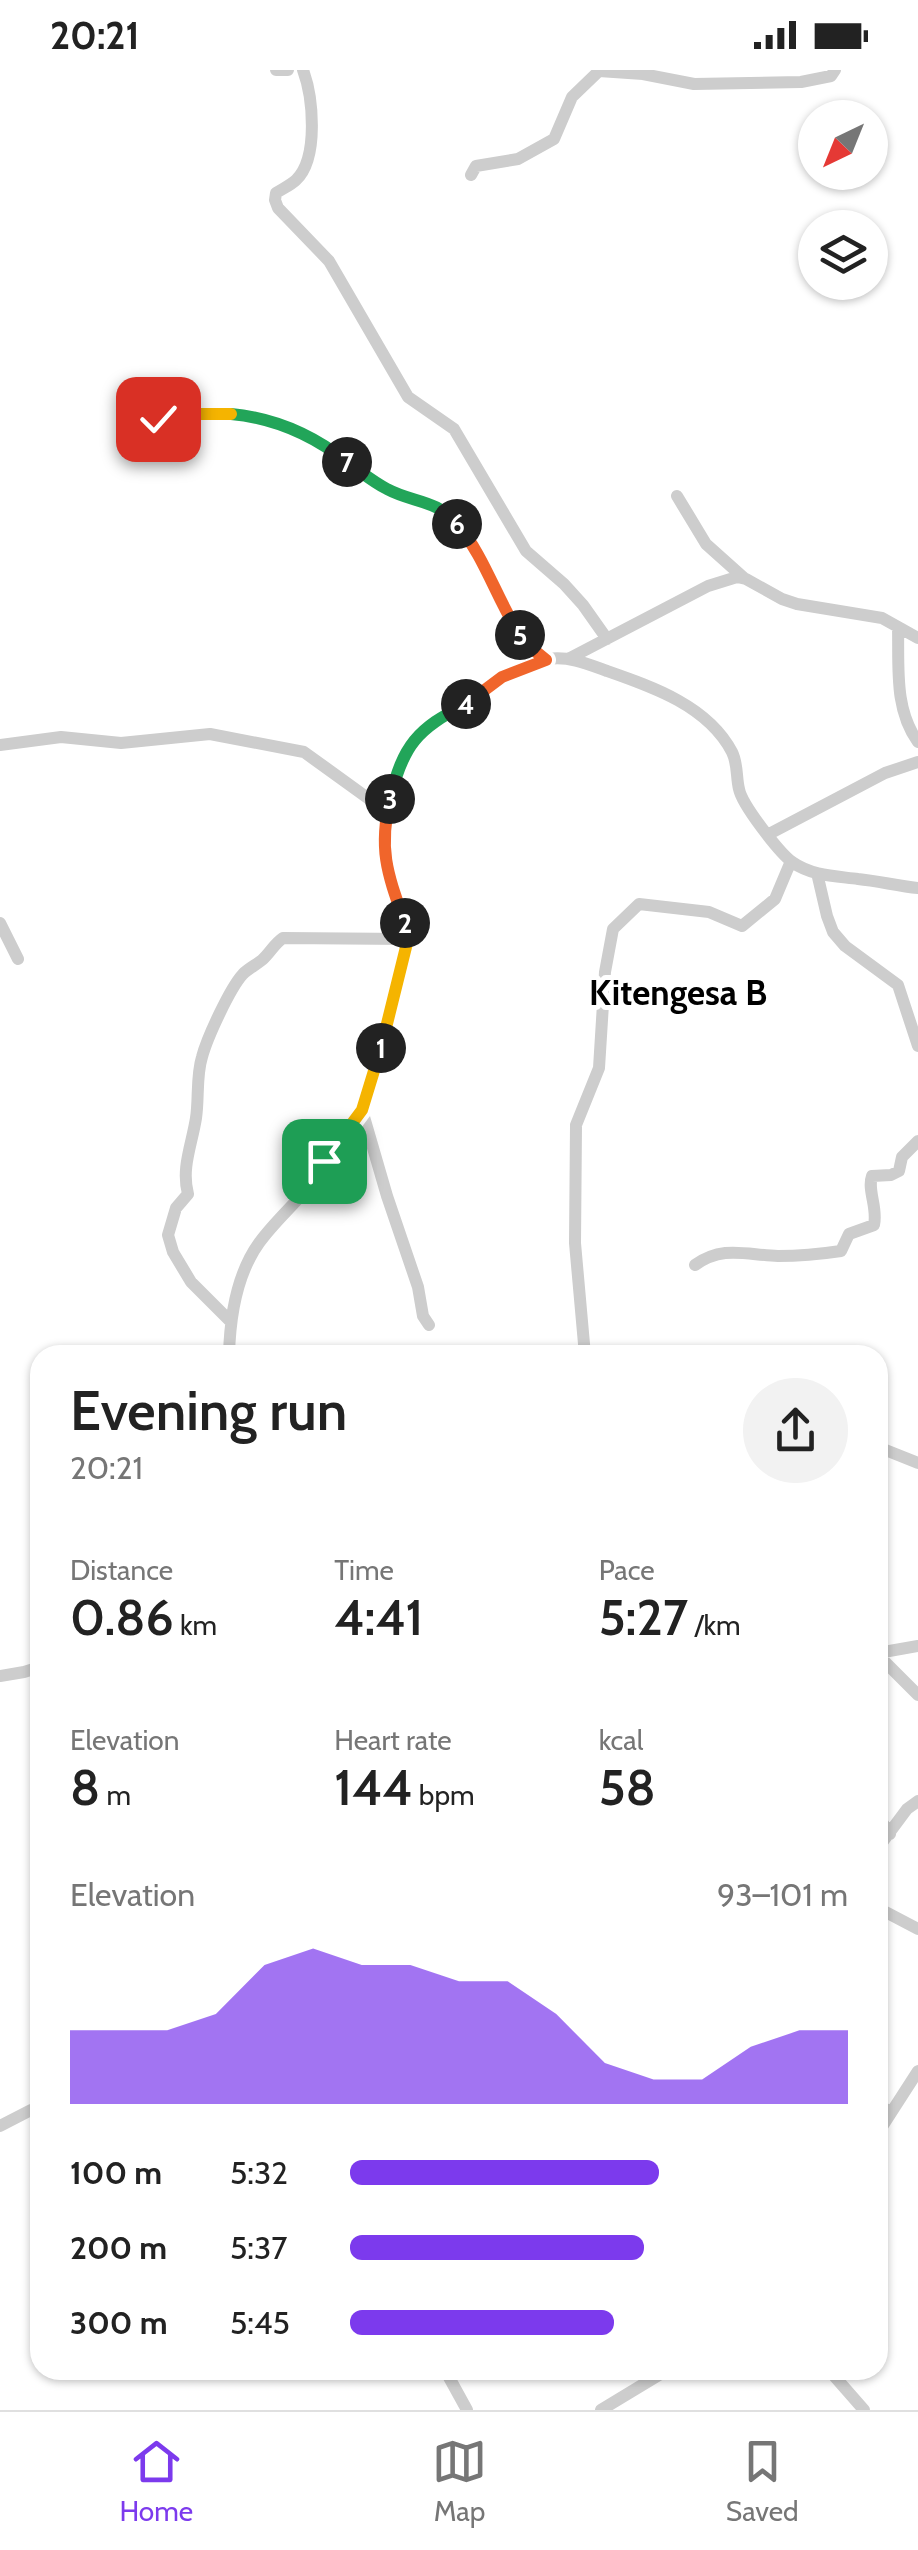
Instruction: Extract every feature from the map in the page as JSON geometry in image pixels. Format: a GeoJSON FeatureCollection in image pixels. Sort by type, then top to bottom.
{"type":"FeatureCollection","features":[{"type":"Feature","properties":{"kind":"street"},"geometry":{"type":"LineString","coordinates":[[276,70],[288,70]]}},
{"type":"Feature","properties":{"kind":"street"},"geometry":{"type":"LineString","coordinates":[[303,70],[308,88],[311,144],[308,160],[296,180],[276,193],[278,208],[329,260],[408,398],[454,428],[526,550],[583,604],[607,639]]}},
{"type":"Feature","properties":{"kind":"street"},"geometry":{"type":"LineString","coordinates":[[471,174],[476,166],[518,159],[554,139],[572,96],[599,72],[642,74],[694,84],[801,82],[831,76],[835,70]]}},
{"type":"Feature","properties":{"kind":"street"},"geometry":{"type":"LineString","coordinates":[[158,419],[218,413],[279,422],[339,455],[385,488],[448,513],[480,556],[498,598],[524,642],[546,660]]}},
{"type":"Feature","properties":{"kind":"street"},"geometry":{"type":"LineString","coordinates":[[677,496],[706,544],[746,579],[797,604],[873,616],[918,638]]}},
{"type":"Feature","properties":{"kind":"street"},"geometry":{"type":"LineString","coordinates":[[229,1345],[230,1321],[251,1255],[317,1176],[362,1110],[380,1053],[408,939],[384,859],[387,812],[406,750],[445,714],[480,696],[502,677],[546,660],[570,658],[708,586],[746,579]]}},
{"type":"Feature","properties":{"kind":"street"},"geometry":{"type":"LineString","coordinates":[[898,628],[902,711],[918,742]]}},
{"type":"Feature","properties":{"kind":"street"},"geometry":{"type":"LineString","coordinates":[[570,658],[659,691],[713,726],[736,762],[739,792],[746,806],[791,861],[828,876],[918,888]]}},
{"type":"Feature","properties":{"kind":"street"},"geometry":{"type":"LineString","coordinates":[[0,745],[61,737],[120,742],[210,734],[304,752],[387,812]]}},
{"type":"Feature","properties":{"kind":"street"},"geometry":{"type":"LineString","coordinates":[[768,834],[885,774],[918,762]]}},
{"type":"Feature","properties":{"kind":"street"},"geometry":{"type":"LineString","coordinates":[[584,1345],[575,1244],[576,1125],[598,1068],[604,972],[613,929],[639,904],[709,912],[742,926],[775,899],[791,861]]}},
{"type":"Feature","properties":{"kind":"street"},"geometry":{"type":"LineString","coordinates":[[817,873],[833,932],[844,946],[898,984],[918,1046]]}},
{"type":"Feature","properties":{"kind":"street"},"geometry":{"type":"LineString","coordinates":[[0,923],[18,959]]}},
{"type":"Feature","properties":{"kind":"street"},"geometry":{"type":"LineString","coordinates":[[230,1321],[191,1282],[179,1265],[168,1236],[176,1208],[188,1194],[186,1175],[201,1059],[222,1013],[243,974],[283,938],[408,939]]}},
{"type":"Feature","properties":{"kind":"street"},"geometry":{"type":"LineString","coordinates":[[362,1110],[428,1325]]}},
{"type":"Feature","properties":{"kind":"street"},"geometry":{"type":"LineString","coordinates":[[695,1265],[709,1256],[736,1251],[793,1256],[841,1251],[848,1234],[874,1224],[872,1176],[899,1171],[902,1157],[918,1140]]}},
{"type":"Feature","properties":{"kind":"street"},"geometry":{"type":"LineString","coordinates":[[888,1451],[918,1463]]}},
{"type":"Feature","properties":{"kind":"street"},"geometry":{"type":"LineString","coordinates":[[888,1652],[918,1646]]}},
{"type":"Feature","properties":{"kind":"street"},"geometry":{"type":"LineString","coordinates":[[888,1664],[918,1695]]}},
{"type":"Feature","properties":{"kind":"street"},"geometry":{"type":"LineString","coordinates":[[0,1676],[30,1669]]}},
{"type":"Feature","properties":{"kind":"street"},"geometry":{"type":"LineString","coordinates":[[888,1836],[907,1808],[918,1801]]}},
{"type":"Feature","properties":{"kind":"street"},"geometry":{"type":"LineString","coordinates":[[888,1914],[918,1930]]}},
{"type":"Feature","properties":{"kind":"street"},"geometry":{"type":"LineString","coordinates":[[888,2104],[918,2071]]}},
{"type":"Feature","properties":{"kind":"street"},"geometry":{"type":"LineString","coordinates":[[0,2126],[30,2111]]}},
{"type":"Feature","properties":{"kind":"street"},"geometry":{"type":"LineString","coordinates":[[451,2380],[468,2410]]}},
{"type":"Feature","properties":{"kind":"street"},"geometry":{"type":"LineString","coordinates":[[601,2410],[650,2380]]}},
{"type":"Feature","properties":{"kind":"street"},"geometry":{"type":"LineString","coordinates":[[838,2380],[864,2410]]}},
{"type":"Feature","properties":{"kind":"district","name":"Kitengesa B"},"geometry":{"type":"Point","coordinates":[678,992]}},
{"type":"Feature","properties":{"kind":"route"},"geometry":{"type":"LineString","coordinates":[[158,419],[218,413],[279,422],[339,455],[385,488],[448,513],[480,556],[498,598],[524,642],[546,660],[502,677],[480,696],[433,723],[406,750],[387,812],[384,859],[408,939],[362,1110],[324,1161]]}}]}
